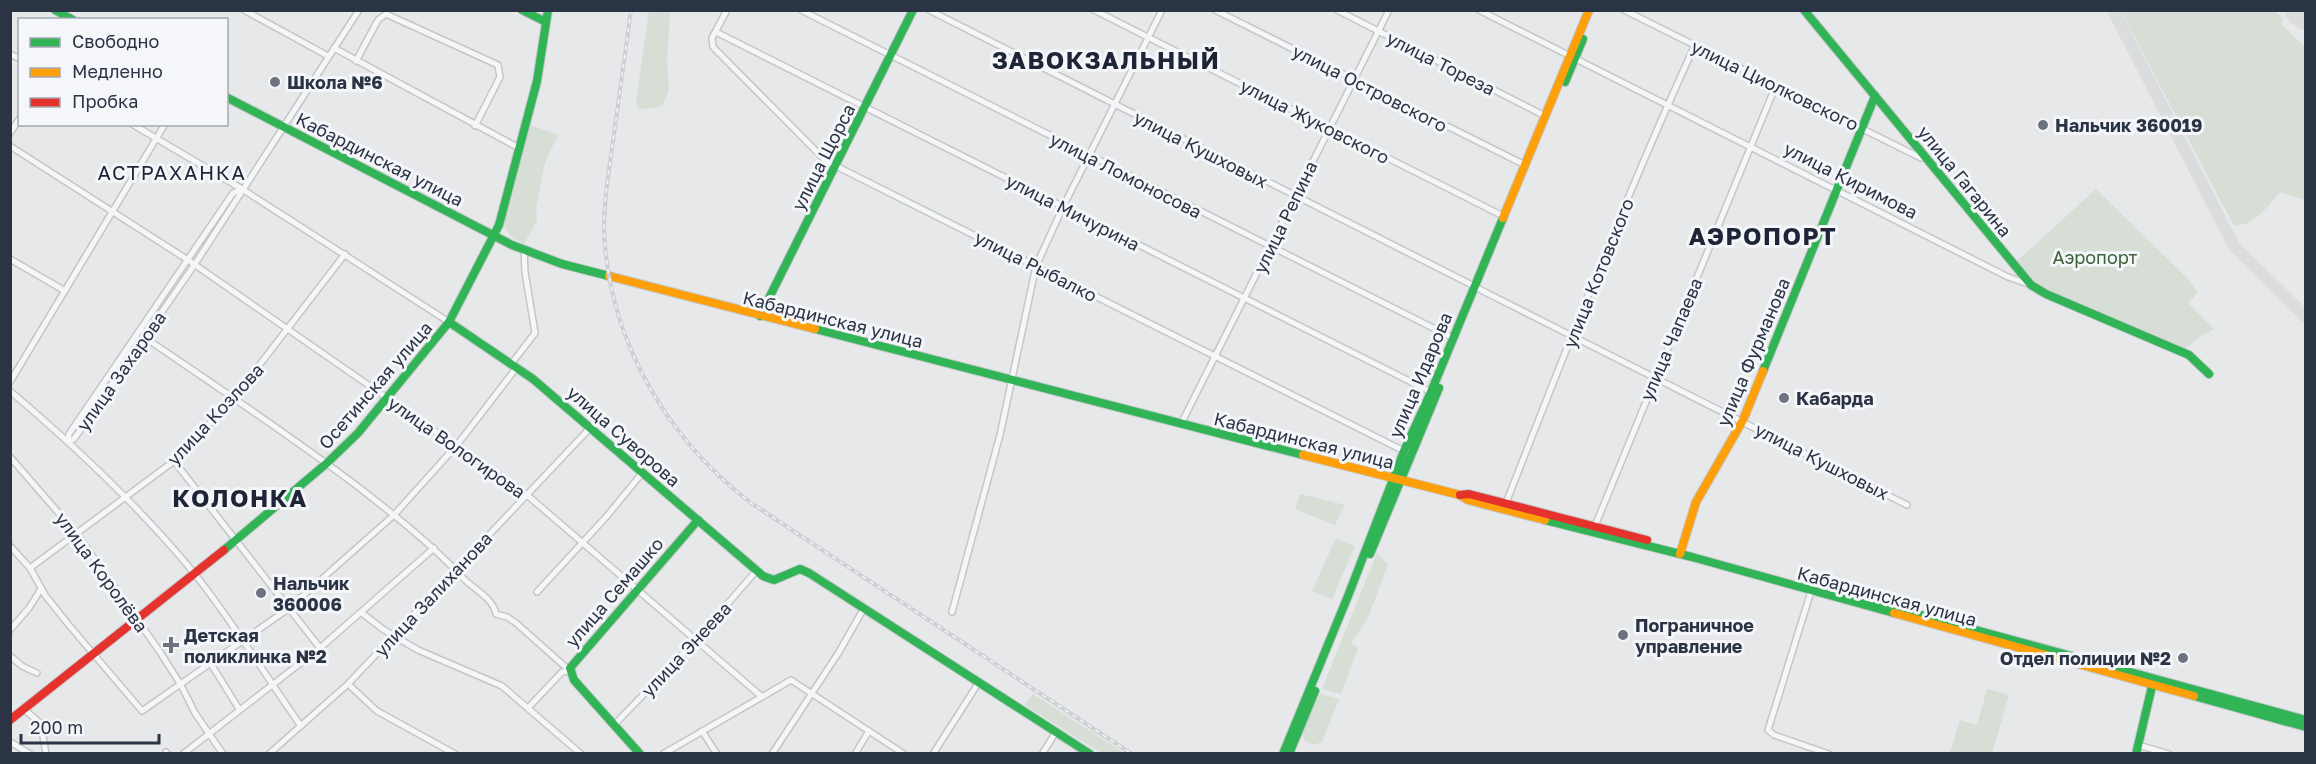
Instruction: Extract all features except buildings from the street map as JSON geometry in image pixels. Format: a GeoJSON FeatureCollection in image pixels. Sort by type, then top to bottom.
{"type":"FeatureCollection","features":[{"type":"Feature","properties":{"kind":"main road"},"geometry":{"type":"LineString","coordinates":[[56,10],[70,17]]}},
{"type":"Feature","properties":{"kind":"main road"},"geometry":{"type":"LineString","coordinates":[[522,10],[546,22]]}},
{"type":"Feature","properties":{"kind":"main road","name":"Осетинская улица"},"geometry":{"type":"LineString","coordinates":[[10,720],[195,575],[327,463],[358,433],[449,322],[495,236],[537,81],[548,10]]}},
{"type":"Feature","properties":{"kind":"main road","name":"улица Щорса"},"geometry":{"type":"LineString","coordinates":[[760,316],[913,10]]}},
{"type":"Feature","properties":{"kind":"main road","name":"улица Идарова"},"geometry":{"type":"LineString","coordinates":[[1283,753],[1572,57],[1589,10]]}},
{"type":"Feature","properties":{"kind":"main road","name":"улица Идарова"},"geometry":{"type":"LineString","coordinates":[[1289,753],[1398,479],[1404,451],[1477,287],[1503,216],[1545,116],[1595,10]]}},
{"type":"Feature","properties":{"kind":"main road","name":"улица Гагарина"},"geometry":{"type":"LineString","coordinates":[[1804,10],[2031,285]]}},
{"type":"Feature","properties":{"kind":"main road","name":"улица Фурманова"},"geometry":{"type":"LineString","coordinates":[[1681,552],[1696,502],[1743,420],[1875,96]]}},
{"type":"Feature","properties":{"kind":"main road","name":"Кабардинская улица"},"geometry":{"type":"LineString","coordinates":[[228,98],[524,250],[595,274],[1460,495],[1468,500],[1681,552]]}},
{"type":"Feature","properties":{"kind":"main road","name":"улица Киримова"},"geometry":{"type":"LineString","coordinates":[[2031,285],[2059,300],[2189,355],[2209,374]]}},
{"type":"Feature","properties":{"kind":"main road","name":"улица Суворова"},"geometry":{"type":"LineString","coordinates":[[449,322],[515,365],[591,427],[756,571]]}},
{"type":"Feature","properties":{"kind":"main road","name":"Кабардинская улица"},"geometry":{"type":"LineString","coordinates":[[1460,495],[1469,494],[1595,526],[2306,727]]}},
{"type":"Feature","properties":{"kind":"main road","name":"улица Семашко"},"geometry":{"type":"LineString","coordinates":[[570,671],[572,663],[698,520]]}},
{"type":"Feature","properties":{"kind":"main road"},"geometry":{"type":"LineString","coordinates":[[756,571],[774,580],[803,569],[1090,753]]}},
{"type":"Feature","properties":{"kind":"main road"},"geometry":{"type":"LineString","coordinates":[[570,671],[574,680],[640,753]]}},
{"type":"Feature","properties":{"kind":"main road"},"geometry":{"type":"LineString","coordinates":[[2137,749],[2153,682]]}},
{"type":"Feature","properties":{"kind":"main road","name":"Кабардинская улица"},"geometry":{"type":"LineString","coordinates":[[2153,682],[2306,720]]}},
{"type":"Feature","properties":{"kind":"street"},"geometry":{"type":"LineString","coordinates":[[244,10],[328,56]]}},
{"type":"Feature","properties":{"kind":"street","name":"улица Захарова"},"geometry":{"type":"LineString","coordinates":[[68,442],[74,439],[195,264],[359,10]]}},
{"type":"Feature","properties":{"kind":"street"},"geometry":{"type":"LineString","coordinates":[[716,32],[727,10]]}},
{"type":"Feature","properties":{"kind":"street","name":"улица Ломоносова"},"geometry":{"type":"LineString","coordinates":[[801,10],[1089,157],[1453,338]]}},
{"type":"Feature","properties":{"kind":"street","name":"улица Кушховых"},"geometry":{"type":"LineString","coordinates":[[929,10],[1907,505]]}},
{"type":"Feature","properties":{"kind":"street","name":"улица Жуковского"},"geometry":{"type":"LineString","coordinates":[[1094,10],[1503,216]]}},
{"type":"Feature","properties":{"kind":"street"},"geometry":{"type":"LineString","coordinates":[[952,612],[1012,381],[1036,266],[1162,10]]}},
{"type":"Feature","properties":{"kind":"street","name":"улица Островского"},"geometry":{"type":"LineString","coordinates":[[1215,10],[1524,165]]}},
{"type":"Feature","properties":{"kind":"street","name":"улица Тореза"},"geometry":{"type":"LineString","coordinates":[[1336,10],[1545,116]]}},
{"type":"Feature","properties":{"kind":"street","name":"улица Репина"},"geometry":{"type":"LineString","coordinates":[[1181,424],[1389,10]]}},
{"type":"Feature","properties":{"kind":"street","name":"улица Киримова"},"geometry":{"type":"LineString","coordinates":[[1479,10],[2008,277],[2031,285]]}},
{"type":"Feature","properties":{"kind":"street","name":"улица Циолковского"},"geometry":{"type":"LineString","coordinates":[[1624,10],[1921,158],[1926,158]]}},
{"type":"Feature","properties":{"kind":"street"},"geometry":{"type":"LineString","coordinates":[[356,61],[378,20],[386,14],[498,65],[500,77],[475,126]]}},
{"type":"Feature","properties":{"kind":"street","name":"улица Мичурина"},"geometry":{"type":"LineString","coordinates":[[716,32],[1431,392]]}},
{"type":"Feature","properties":{"kind":"street","name":"улица Рыбалко"},"geometry":{"type":"LineString","coordinates":[[716,32],[712,43],[720,54],[823,159],[1404,451]]}},
{"type":"Feature","properties":{"kind":"street","name":"улица Котовского"},"geometry":{"type":"LineString","coordinates":[[1506,503],[1572,335],[1695,45]]}},
{"type":"Feature","properties":{"kind":"street"},"geometry":{"type":"LineString","coordinates":[[333,48],[519,148]]}},
{"type":"Feature","properties":{"kind":"street","name":"улица Чапаева"},"geometry":{"type":"LineString","coordinates":[[1595,526],[1776,85]]}},
{"type":"Feature","properties":{"kind":"street","name":"улица Суворова"},"geometry":{"type":"LineString","coordinates":[[136,126],[242,189],[449,322]]}},
{"type":"Feature","properties":{"kind":"street"},"geometry":{"type":"LineString","coordinates":[[10,382],[164,126]]}},
{"type":"Feature","properties":{"kind":"street","name":"улица Вологирова"},"geometry":{"type":"LineString","coordinates":[[10,146],[195,264],[527,495],[761,696]]}},
{"type":"Feature","properties":{"kind":"street","name":"улица Захарова"},"geometry":{"type":"LineString","coordinates":[[68,442],[69,434],[233,193],[242,189]]}},
{"type":"Feature","properties":{"kind":"street"},"geometry":{"type":"LineString","coordinates":[[10,546],[30,568],[41,589],[142,711],[288,609],[394,515],[457,445],[515,365],[535,333],[525,272],[524,250]]}},
{"type":"Feature","properties":{"kind":"street","name":"улица Козлова"},"geometry":{"type":"LineString","coordinates":[[30,568],[174,461],[234,398],[345,254]]}},
{"type":"Feature","properties":{"kind":"street"},"geometry":{"type":"LineString","coordinates":[[10,259],[65,291]]}},
{"type":"Feature","properties":{"kind":"street"},"geometry":{"type":"LineString","coordinates":[[144,337],[327,463],[394,515],[456,569],[458,574],[493,605],[496,614],[516,623],[570,671]]}},
{"type":"Feature","properties":{"kind":"street"},"geometry":{"type":"LineString","coordinates":[[10,391],[127,497],[195,575],[301,726]]}},
{"type":"Feature","properties":{"kind":"street","name":"улица Залиханова"},"geometry":{"type":"LineString","coordinates":[[269,753],[348,684],[591,427]]}},
{"type":"Feature","properties":{"kind":"street","name":"улица Королёва"},"geometry":{"type":"LineString","coordinates":[[10,456],[77,534],[181,685],[195,712],[224,753]]}},
{"type":"Feature","properties":{"kind":"street"},"geometry":{"type":"LineString","coordinates":[[174,461],[320,648]]}},
{"type":"Feature","properties":{"kind":"street"},"geometry":{"type":"LineString","coordinates":[[537,592],[643,472]]}},
{"type":"Feature","properties":{"kind":"street"},"geometry":{"type":"LineString","coordinates":[[183,753],[320,648],[434,548]]}},
{"type":"Feature","properties":{"kind":"street","name":"улица Энеева"},"geometry":{"type":"LineString","coordinates":[[614,725],[697,639],[756,571]]}},
{"type":"Feature","properties":{"kind":"street"},"geometry":{"type":"LineString","coordinates":[[1812,588],[1768,730],[1774,735],[1829,753]]}},
{"type":"Feature","properties":{"kind":"street"},"geometry":{"type":"LineString","coordinates":[[10,630],[29,608],[41,589]]}},
{"type":"Feature","properties":{"kind":"street"},"geometry":{"type":"LineString","coordinates":[[772,753],[839,652],[864,608]]}},
{"type":"Feature","properties":{"kind":"street"},"geometry":{"type":"LineString","coordinates":[[362,612],[393,636],[418,650],[502,686],[582,753]]}},
{"type":"Feature","properties":{"kind":"street"},"geometry":{"type":"LineString","coordinates":[[10,656],[22,666],[37,672]]}},
{"type":"Feature","properties":{"kind":"street"},"geometry":{"type":"LineString","coordinates":[[211,664],[239,709]]}},
{"type":"Feature","properties":{"kind":"street","name":"улица Семашко"},"geometry":{"type":"LineString","coordinates":[[528,708],[562,672],[570,671]]}},
{"type":"Feature","properties":{"kind":"street"},"geometry":{"type":"LineString","coordinates":[[663,753],[791,680],[904,753]]}},
{"type":"Feature","properties":{"kind":"street"},"geometry":{"type":"LineString","coordinates":[[933,753],[979,682]]}},
{"type":"Feature","properties":{"kind":"street"},"geometry":{"type":"LineString","coordinates":[[348,684],[377,711],[455,753]]}},
{"type":"Feature","properties":{"kind":"street"},"geometry":{"type":"LineString","coordinates":[[25,710],[41,724],[46,753]]}},
{"type":"Feature","properties":{"kind":"street"},"geometry":{"type":"LineString","coordinates":[[702,731],[717,753]]}},
{"type":"Feature","properties":{"kind":"street"},"geometry":{"type":"LineString","coordinates":[[855,753],[869,731]]}},
{"type":"Feature","properties":{"kind":"street"},"geometry":{"type":"LineString","coordinates":[[1042,753],[1056,732]]}},
{"type":"Feature","properties":{"kind":"street"},"geometry":{"type":"LineString","coordinates":[[12,742],[30,753]]}},
{"type":"Feature","properties":{"kind":"street"},"geometry":{"type":"LineString","coordinates":[[2137,749],[2169,753]]}},
{"type":"Feature","properties":{"kind":"green space"},"geometry":{"type":"Polygon","coordinates":[[[649,11],[670,11],[667,62],[669,89],[663,105],[638,109],[636,102],[649,11]]]}},
{"type":"Feature","properties":{"kind":"green space"},"geometry":{"type":"Polygon","coordinates":[[[2121,11],[2275,11],[2284,19],[2281,24],[2305,47],[2305,200],[2280,192],[2255,219],[2234,226],[2121,11]]]}},
{"type":"Feature","properties":{"kind":"green space"},"geometry":{"type":"Polygon","coordinates":[[[528,124],[558,135],[545,162],[536,208],[537,220],[524,244],[510,235],[504,221],[528,124]]]}},
{"type":"Feature","properties":{"kind":"green space","name":"Аэропорт"},"geometry":{"type":"Polygon","coordinates":[[[2096,189],[2188,279],[2198,293],[2188,303],[2214,329],[2184,349],[2043,289],[2035,283],[2017,261],[2096,189]]]}},
{"type":"Feature","properties":{"kind":"green space"},"geometry":{"type":"Polygon","coordinates":[[[1300,494],[1345,505],[1335,525],[1295,509],[1300,494]]]}},
{"type":"Feature","properties":{"kind":"green space"},"geometry":{"type":"Polygon","coordinates":[[[1336,538],[1355,546],[1332,599],[1312,591],[1336,538]]]}},
{"type":"Feature","properties":{"kind":"green space"},"geometry":{"type":"Polygon","coordinates":[[[1377,553],[1388,564],[1368,618],[1351,643],[1358,648],[1341,694],[1322,689],[1377,553]]]}},
{"type":"Feature","properties":{"kind":"green space"},"geometry":{"type":"Polygon","coordinates":[[[1987,689],[2009,695],[1992,753],[1950,753],[1960,720],[1977,725],[1987,689]]]}},
{"type":"Feature","properties":{"kind":"green space"},"geometry":{"type":"Polygon","coordinates":[[[1033,694],[1124,753],[1101,753],[1025,705],[1033,694]]]}},
{"type":"Feature","properties":{"kind":"green space"},"geometry":{"type":"Polygon","coordinates":[[[1320,694],[1339,699],[1322,742],[1313,745],[1304,740],[1303,731],[1320,694]]]}},
{"type":"Feature","properties":{"kind":"taxiway"},"geometry":{"type":"LineString","coordinates":[[2113,10],[2234,246],[2306,317]]}},
{"type":"Feature","properties":{"kind":"runway"},"geometry":{"type":"LineString","coordinates":[[2301,10],[2306,14]]}},
{"type":"Feature","properties":{"kind":"railway"},"geometry":{"type":"LineString","coordinates":[[631,10],[606,195],[604,227],[608,268],[616,307],[629,345],[646,382],[667,416],[692,448],[720,477],[751,503],[1132,754]]}},
{"type":"Feature","properties":{"kind":"traffic: fast"},"geometry":{"type":"LineString","coordinates":[[55,10],[69,18]]}},
{"type":"Feature","properties":{"kind":"traffic: fast"},"geometry":{"type":"LineString","coordinates":[[522,10],[546,22]]}},
{"type":"Feature","properties":{"kind":"traffic: fast"},"geometry":{"type":"LineString","coordinates":[[224,550],[327,463],[358,433],[449,322],[499,225],[537,81],[548,10]]}},
{"type":"Feature","properties":{"kind":"traffic: fast"},"geometry":{"type":"LineString","coordinates":[[760,316],[913,10]]}},
{"type":"Feature","properties":{"kind":"traffic: fast"},"geometry":{"type":"LineString","coordinates":[[1804,10],[2031,285],[2046,294],[2189,355],[2209,374]]}},
{"type":"Feature","properties":{"kind":"traffic: fast"},"geometry":{"type":"LineString","coordinates":[[1565,82],[1583,39]]}},
{"type":"Feature","properties":{"kind":"traffic: fast"},"geometry":{"type":"LineString","coordinates":[[1763,371],[1875,96]]}},
{"type":"Feature","properties":{"kind":"traffic: fast"},"geometry":{"type":"LineString","coordinates":[[228,98],[512,245],[562,264],[609,276]]}},
{"type":"Feature","properties":{"kind":"traffic: fast"},"geometry":{"type":"LineString","coordinates":[[1283,754],[1404,451],[1503,218]]}},
{"type":"Feature","properties":{"kind":"traffic: fast"},"geometry":{"type":"LineString","coordinates":[[449,322],[533,379],[763,576],[774,580],[800,569],[809,573],[1090,754]]}},
{"type":"Feature","properties":{"kind":"traffic: fast"},"geometry":{"type":"LineString","coordinates":[[815,329],[1303,455]]}},
{"type":"Feature","properties":{"kind":"traffic: fast"},"geometry":{"type":"LineString","coordinates":[[1370,554],[1439,388]]}},
{"type":"Feature","properties":{"kind":"traffic: fast"},"geometry":{"type":"LineString","coordinates":[[640,754],[574,680],[570,668],[698,520]]}},
{"type":"Feature","properties":{"kind":"traffic: fast"},"geometry":{"type":"LineString","coordinates":[[1545,520],[1692,557],[1894,613]]}},
{"type":"Feature","properties":{"kind":"traffic: fast"},"geometry":{"type":"LineString","coordinates":[[1844,594],[2306,720]]}},
{"type":"Feature","properties":{"kind":"traffic: fast"},"geometry":{"type":"LineString","coordinates":[[2136,754],[2153,682]]}},
{"type":"Feature","properties":{"kind":"traffic: fast"},"geometry":{"type":"LineString","coordinates":[[1289,754],[1315,691]]}},
{"type":"Feature","properties":{"kind":"traffic: fast"},"geometry":{"type":"LineString","coordinates":[[2194,696],[2306,727]]}},
{"type":"Feature","properties":{"kind":"traffic: slow"},"geometry":{"type":"LineString","coordinates":[[1503,218],[1589,10]]}},
{"type":"Feature","properties":{"kind":"traffic: slow"},"geometry":{"type":"LineString","coordinates":[[609,276],[815,329]]}},
{"type":"Feature","properties":{"kind":"traffic: slow"},"geometry":{"type":"LineString","coordinates":[[1680,554],[1696,502],[1743,420],[1763,371]]}},
{"type":"Feature","properties":{"kind":"traffic: slow"},"geometry":{"type":"LineString","coordinates":[[1303,455],[1460,495],[1468,500],[1545,520]]}},
{"type":"Feature","properties":{"kind":"traffic: slow"},"geometry":{"type":"LineString","coordinates":[[1894,613],[2194,696]]}},
{"type":"Feature","properties":{"kind":"traffic: jam"},"geometry":{"type":"LineString","coordinates":[[1460,495],[1469,494],[1647,540]]}},
{"type":"Feature","properties":{"kind":"traffic: jam"},"geometry":{"type":"LineString","coordinates":[[10,720],[224,550]]}},
{"type":"Feature","properties":{"kind":"place","name":"Школа №6"},"geometry":{"type":"Point","coordinates":[275,82]}},
{"type":"Feature","properties":{"kind":"place","name":"Нальчик 360019"},"geometry":{"type":"Point","coordinates":[2043,125]}},
{"type":"Feature","properties":{"kind":"place","name":"Кабарда"},"geometry":{"type":"Point","coordinates":[1784,398]}},
{"type":"Feature","properties":{"kind":"place","name":"Нальчик 360006"},"geometry":{"type":"Point","coordinates":[261,593]}},
{"type":"Feature","properties":{"kind":"place","name":"Пограничное управление"},"geometry":{"type":"Point","coordinates":[1623,635]}},
{"type":"Feature","properties":{"kind":"place","name":"Детская поликлинка №2"},"geometry":{"type":"Point","coordinates":[171,645]}},
{"type":"Feature","properties":{"kind":"place","name":"Отдел полиции №2"},"geometry":{"type":"Point","coordinates":[2183,658]}},
{"type":"Feature","properties":{"kind":"district","name":"ЗАВОКЗАЛЬНЫЙ"},"geometry":{"type":"Point","coordinates":[1106,59]}},
{"type":"Feature","properties":{"kind":"district","name":"АСТРАХАНКА"},"geometry":{"type":"Point","coordinates":[172,172]}},
{"type":"Feature","properties":{"kind":"district","name":"АЭРОПОРТ"},"geometry":{"type":"Point","coordinates":[1763,235]}},
{"type":"Feature","properties":{"kind":"district","name":"КОЛОНКА"},"geometry":{"type":"Point","coordinates":[240,497]}}]}
